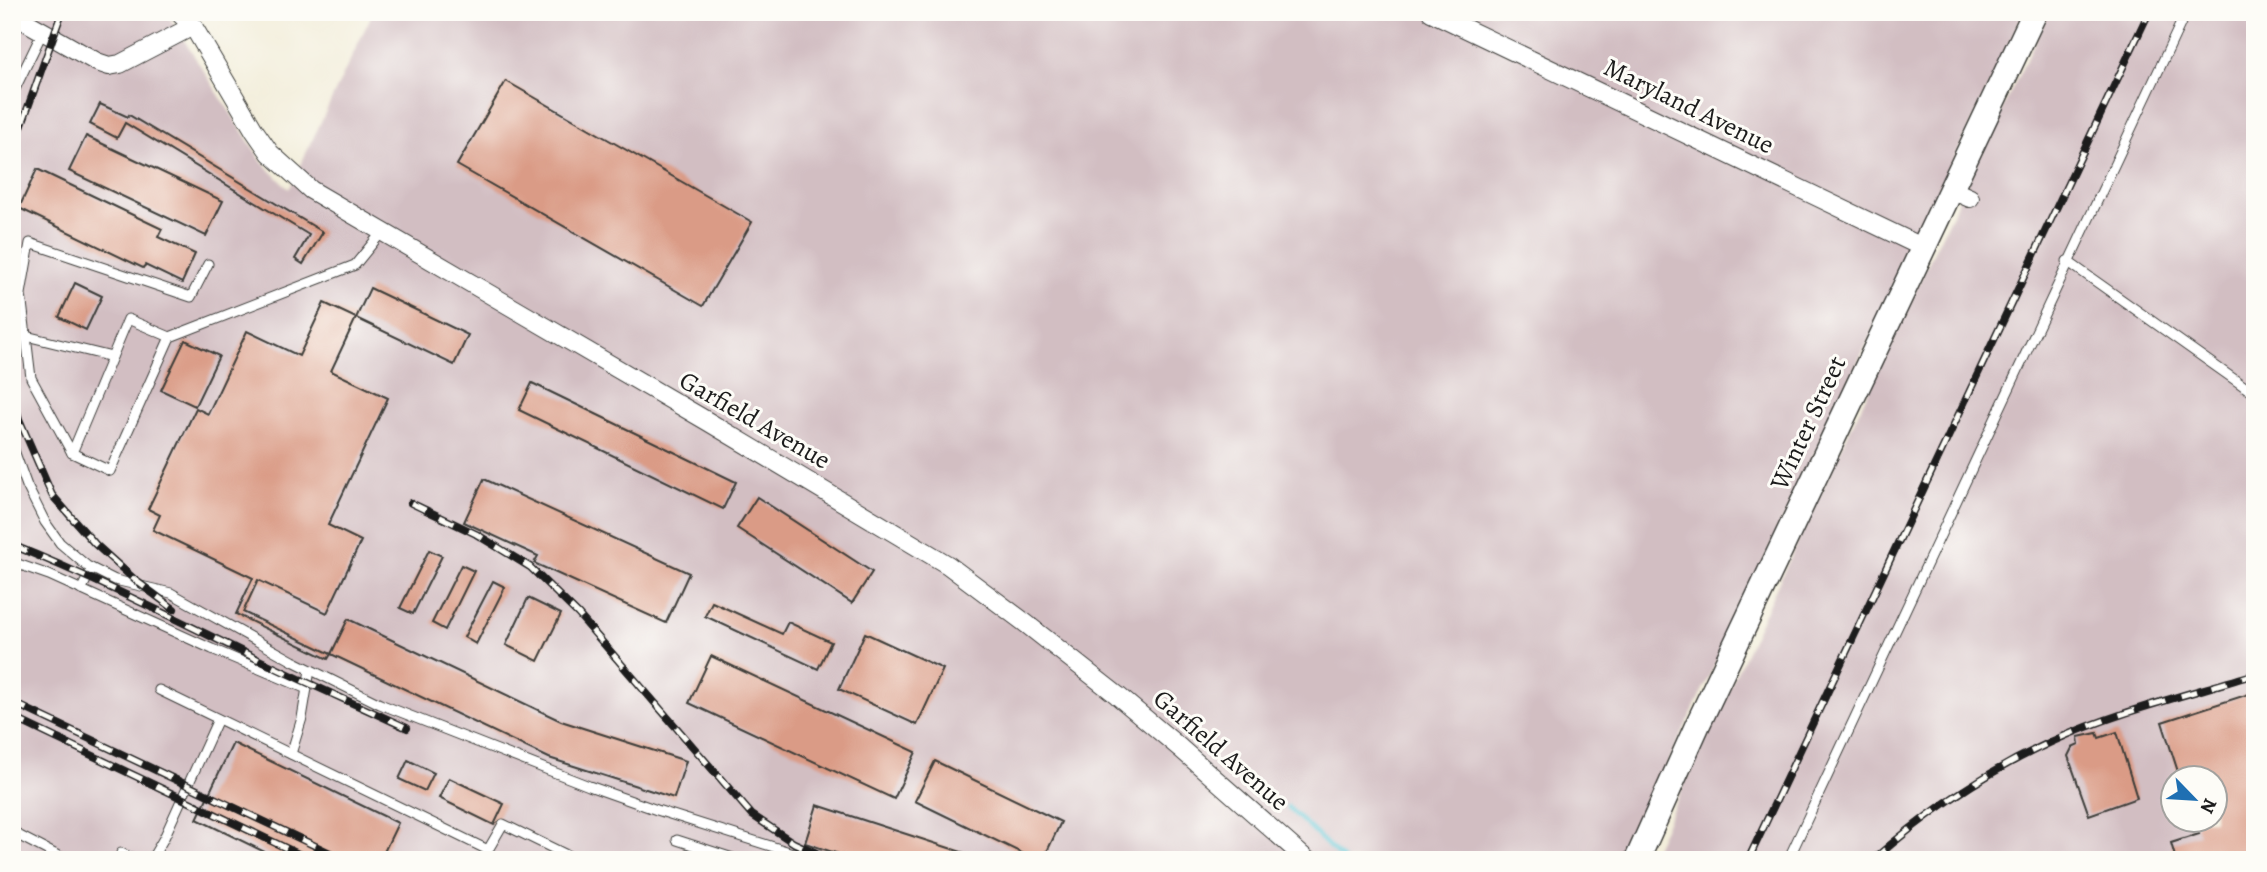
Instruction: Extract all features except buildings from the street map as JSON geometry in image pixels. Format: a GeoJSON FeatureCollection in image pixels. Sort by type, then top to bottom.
{"type":"FeatureCollection","features":[{"type":"Feature","properties":{"kind":"street","name":"Garfield Avenue"},"geometry":{"type":"LineString","coordinates":[[177,12],[193,19],[254,130],[276,160],[311,190],[948,565],[1127,704],[1307,860]]}},
{"type":"Feature","properties":{"kind":"street","name":"Maryland Avenue"},"geometry":{"type":"LineString","coordinates":[[1431,12],[1924,248]]}},
{"type":"Feature","properties":{"kind":"street","name":"Winter Street"},"geometry":{"type":"LineString","coordinates":[[1637,860],[1697,726],[1924,248],[1961,194],[2035,12]]}},
{"type":"Feature","properties":{"kind":"street"},"geometry":{"type":"LineString","coordinates":[[12,13],[97,62],[112,66],[125,62],[193,19]]}},
{"type":"Feature","properties":{"kind":"lane"},"geometry":{"type":"LineString","coordinates":[[1788,860],[2186,12]]}},
{"type":"Feature","properties":{"kind":"lane"},"geometry":{"type":"LineString","coordinates":[[12,95],[43,31]]}},
{"type":"Feature","properties":{"kind":"lane"},"geometry":{"type":"LineString","coordinates":[[72,453],[128,319],[170,337],[355,265],[381,233]]}},
{"type":"Feature","properties":{"kind":"lane"},"geometry":{"type":"LineString","coordinates":[[170,337],[110,471],[72,453],[30,378],[21,294],[30,243],[191,298],[208,264]]}},
{"type":"Feature","properties":{"kind":"lane"},"geometry":{"type":"LineString","coordinates":[[2067,261],[2255,394]]}},
{"type":"Feature","properties":{"kind":"lane"},"geometry":{"type":"LineString","coordinates":[[26,336],[112,357]]}},
{"type":"Feature","properties":{"kind":"lane"},"geometry":{"type":"LineString","coordinates":[[12,445],[27,486],[46,522],[70,554],[92,569],[115,580],[171,593],[310,670],[380,704],[564,777],[656,810],[802,856],[806,860]]}},
{"type":"Feature","properties":{"kind":"lane"},"geometry":{"type":"LineString","coordinates":[[12,562],[307,689]]}},
{"type":"Feature","properties":{"kind":"lane"},"geometry":{"type":"LineString","coordinates":[[82,590],[92,569]]}},
{"type":"Feature","properties":{"kind":"lane"},"geometry":{"type":"LineString","coordinates":[[291,754],[299,732],[310,670]]}},
{"type":"Feature","properties":{"kind":"lane"},"geometry":{"type":"LineString","coordinates":[[159,690],[488,850],[503,824],[577,860]]}},
{"type":"Feature","properties":{"kind":"lane"},"geometry":{"type":"LineString","coordinates":[[151,860],[164,838],[218,719]]}},
{"type":"Feature","properties":{"kind":"lane"},"geometry":{"type":"LineString","coordinates":[[12,832],[66,860]]}},
{"type":"Feature","properties":{"kind":"lane"},"geometry":{"type":"LineString","coordinates":[[677,840],[739,860]]}},
{"type":"Feature","properties":{"kind":"lane"},"geometry":{"type":"LineString","coordinates":[[121,853],[138,860]]}},
{"type":"Feature","properties":{"kind":"shaded area"},"geometry":{"type":"Polygon","coordinates":[[[12,12],[166,12],[262,162],[289,189],[373,12],[2024,12],[1622,860],[12,860],[12,12]]]}},
{"type":"Feature","properties":{"kind":"shaded area"},"geometry":{"type":"Polygon","coordinates":[[[2049,12],[2255,12],[2255,860],[1649,860],[1922,276],[2049,12]]]}},
{"type":"Feature","properties":{"kind":"waterway"},"geometry":{"type":"LineString","coordinates":[[1288,807],[1343,860]]}},
{"type":"Feature","properties":{"kind":"railway"},"geometry":{"type":"LineString","coordinates":[[12,152],[62,12]]}},
{"type":"Feature","properties":{"kind":"railway"},"geometry":{"type":"LineString","coordinates":[[1748,860],[2149,12]]}},
{"type":"Feature","properties":{"kind":"railway"},"geometry":{"type":"LineString","coordinates":[[12,394],[19,419],[52,495],[95,544],[135,580],[174,609]]}},
{"type":"Feature","properties":{"kind":"railway"},"geometry":{"type":"LineString","coordinates":[[411,503],[476,534],[530,567],[578,614],[752,815],[794,843],[832,860]]}},
{"type":"Feature","properties":{"kind":"railway"},"geometry":{"type":"LineString","coordinates":[[12,545],[104,585],[407,728]]}},
{"type":"Feature","properties":{"kind":"railway"},"geometry":{"type":"LineString","coordinates":[[1873,860],[1958,794],[2003,766],[2051,742],[2101,722],[2255,674]]}},
{"type":"Feature","properties":{"kind":"railway"},"geometry":{"type":"LineString","coordinates":[[12,702],[345,860]]}},
{"type":"Feature","properties":{"kind":"railway"},"geometry":{"type":"LineString","coordinates":[[12,717],[311,860]]}}]}
